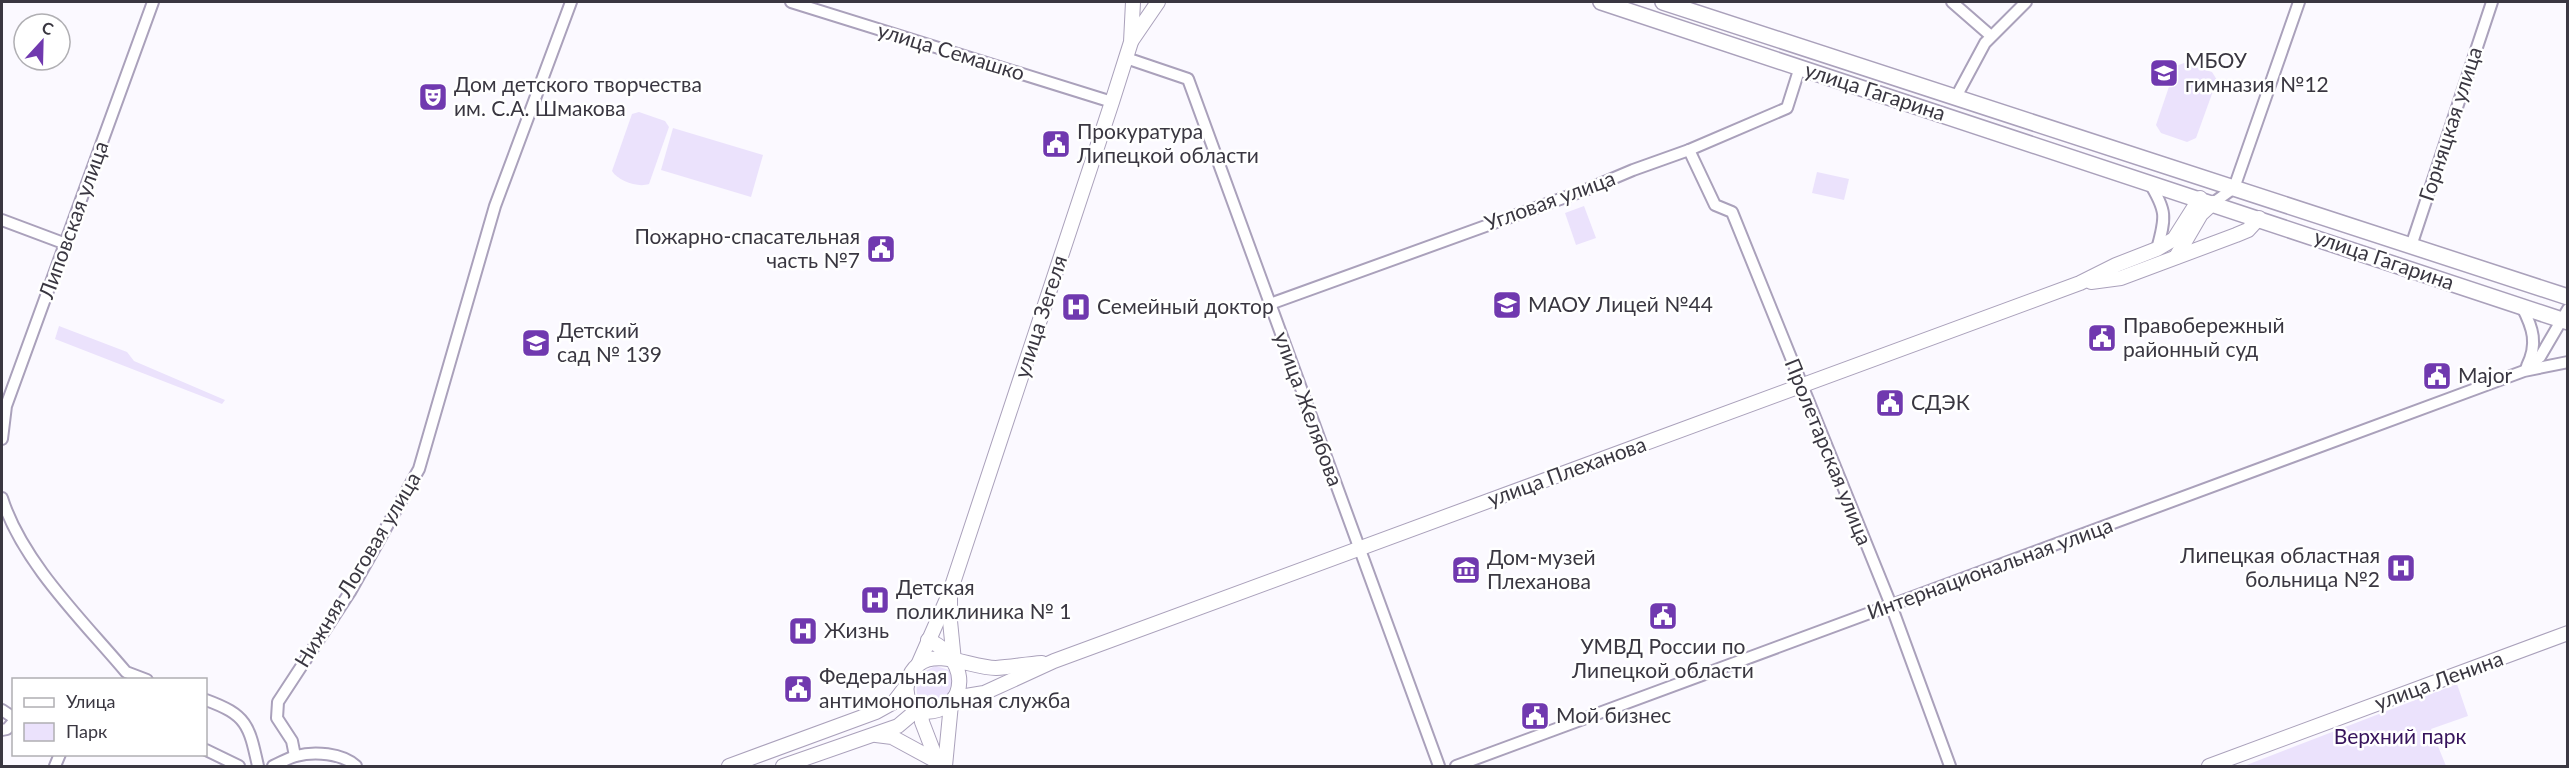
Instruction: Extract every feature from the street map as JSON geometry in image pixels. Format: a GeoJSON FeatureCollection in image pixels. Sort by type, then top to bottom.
{"type":"FeatureCollection","features":[{"type":"Feature","properties":{"kind":"main road"},"geometry":{"type":"LineString","coordinates":[[1131,42],[1133,2]]}},
{"type":"Feature","properties":{"kind":"main road"},"geometry":{"type":"LineString","coordinates":[[1131,42],[1158,2]]}},
{"type":"Feature","properties":{"kind":"main road","name":"улица Гагарина"},"geometry":{"type":"LineString","coordinates":[[1601,2],[2206,200],[2522,307],[2566,317]]}},
{"type":"Feature","properties":{"kind":"main road","name":"улица Гагарина"},"geometry":{"type":"LineString","coordinates":[[1663,2],[2568,297]]}},
{"type":"Feature","properties":{"kind":"main road","name":"улица Зегеля"},"geometry":{"type":"LineString","coordinates":[[918,665],[950,592],[1131,42]]}},
{"type":"Feature","properties":{"kind":"main road"},"geometry":{"type":"LineString","coordinates":[[1940,113],[1951,107],[1956,97]]}},
{"type":"Feature","properties":{"kind":"main road"},"geometry":{"type":"LineString","coordinates":[[2188,173],[2206,200]]}},
{"type":"Feature","properties":{"kind":"main road"},"geometry":{"type":"LineString","coordinates":[[2176,257],[2206,200],[2234,188]]}},
{"type":"Feature","properties":{"kind":"main road","name":"улица Плеханова"},"geometry":{"type":"LineString","coordinates":[[953,701],[984,693],[1054,661],[2080,284],[2174,239],[2206,200]]}},
{"type":"Feature","properties":{"kind":"main road","name":"улица Плеханова"},"geometry":{"type":"LineString","coordinates":[[2080,284],[2121,279],[2248,230],[2259,218]]}},
{"type":"Feature","properties":{"kind":"main road","name":"улица Зегеля"},"geometry":{"type":"LineString","coordinates":[[950,592],[954,662]]}},
{"type":"Feature","properties":{"kind":"main road","name":"улица Ленина"},"geometry":{"type":"LineString","coordinates":[[2209,766],[2568,633]]}},
{"type":"Feature","properties":{"kind":"main road"},"geometry":{"type":"LineString","coordinates":[[928,640],[946,651],[959,675],[941,765]]}},
{"type":"Feature","properties":{"kind":"main road"},"geometry":{"type":"LineString","coordinates":[[729,766],[876,712],[894,702],[918,665],[933,658],[954,662]]}},
{"type":"Feature","properties":{"kind":"main road","name":"улица Плеханова"},"geometry":{"type":"LineString","coordinates":[[954,662],[996,668],[1054,661]]}},
{"type":"Feature","properties":{"kind":"main road"},"geometry":{"type":"LineString","coordinates":[[907,685],[911,703],[919,711],[930,713],[953,701]]}},
{"type":"Feature","properties":{"kind":"main road"},"geometry":{"type":"LineString","coordinates":[[783,766],[898,726],[919,711]]}},
{"type":"Feature","properties":{"kind":"main road"},"geometry":{"type":"LineString","coordinates":[[919,711],[921,722],[941,765]]}},
{"type":"Feature","properties":{"kind":"main road"},"geometry":{"type":"LineString","coordinates":[[874,735],[892,737],[941,765]]}},
{"type":"Feature","properties":{"kind":"street","name":"Липовская улица"},"geometry":{"type":"LineString","coordinates":[[2,439],[6,406],[153,2]]}},
{"type":"Feature","properties":{"kind":"street","name":"Нижняя Логовая улица"},"geometry":{"type":"LineString","coordinates":[[295,756],[292,741],[277,718],[278,702],[350,592],[419,469],[495,206],[571,2]]}},
{"type":"Feature","properties":{"kind":"street","name":"улица Семашко"},"geometry":{"type":"LineString","coordinates":[[791,2],[1112,102]]}},
{"type":"Feature","properties":{"kind":"street"},"geometry":{"type":"LineString","coordinates":[[1952,2],[1991,36]]}},
{"type":"Feature","properties":{"kind":"street"},"geometry":{"type":"LineString","coordinates":[[1956,97],[1991,36],[2026,2]]}},
{"type":"Feature","properties":{"kind":"street"},"geometry":{"type":"LineString","coordinates":[[2234,188],[2300,2]]}},
{"type":"Feature","properties":{"kind":"street","name":"Горняцкая улица"},"geometry":{"type":"LineString","coordinates":[[2411,246],[2492,2]]}},
{"type":"Feature","properties":{"kind":"street","name":"улица Желябова"},"geometry":{"type":"LineString","coordinates":[[1126,58],[1188,79],[1438,766]]}},
{"type":"Feature","properties":{"kind":"street","name":"Угловая улица"},"geometry":{"type":"LineString","coordinates":[[1270,304],[1689,150],[1787,108],[1800,67]]}},
{"type":"Feature","properties":{"kind":"street","name":"Пролетарская улица"},"geometry":{"type":"LineString","coordinates":[[1689,150],[1715,205],[1732,213],[1891,605],[1950,766]]}},
{"type":"Feature","properties":{"kind":"street"},"geometry":{"type":"LineString","coordinates":[[2149,182],[2162,202],[2164,224],[2157,249]]}},
{"type":"Feature","properties":{"kind":"street"},"geometry":{"type":"LineString","coordinates":[[2,220],[66,244]]}},
{"type":"Feature","properties":{"kind":"street"},"geometry":{"type":"LineString","coordinates":[[2522,307],[2532,326],[2534,347],[2524,371]]}},
{"type":"Feature","properties":{"kind":"street"},"geometry":{"type":"LineString","coordinates":[[2524,371],[2540,357],[2566,317]]}},
{"type":"Feature","properties":{"kind":"street","name":"Интернациональная улица"},"geometry":{"type":"LineString","coordinates":[[1456,766],[2524,371],[2568,362]]}},
{"type":"Feature","properties":{"kind":"street"},"geometry":{"type":"LineString","coordinates":[[2,498],[6,513],[34,562],[126,672],[142,678]]}},
{"type":"Feature","properties":{"kind":"street"},"geometry":{"type":"LineString","coordinates":[[207,700],[228,708],[245,722],[252,739],[258,766]]}},
{"type":"Feature","properties":{"kind":"street"},"geometry":{"type":"LineString","coordinates":[[207,750],[239,766]]}},
{"type":"Feature","properties":{"kind":"street"},"geometry":{"type":"LineString","coordinates":[[273,766],[295,756],[322,753],[351,761],[356,766]]}},
{"type":"Feature","properties":{"kind":"green space"},"geometry":{"type":"Polygon","coordinates":[[[2184,63],[2212,72],[2217,80],[2196,138],[2187,142],[2161,133],[2156,125],[2176,66],[2184,63]]]}},
{"type":"Feature","properties":{"kind":"green space"},"geometry":{"type":"Polygon","coordinates":[[[639,112],[665,121],[669,127],[649,184],[644,185],[623,181],[612,171],[632,114],[639,112]]]}},
{"type":"Feature","properties":{"kind":"green space"},"geometry":{"type":"Polygon","coordinates":[[[673,128],[763,155],[751,197],[661,170],[673,128]]]}},
{"type":"Feature","properties":{"kind":"green space"},"geometry":{"type":"Polygon","coordinates":[[[1817,172],[1849,179],[1844,200],[1812,193],[1817,172]]]}},
{"type":"Feature","properties":{"kind":"green space"},"geometry":{"type":"Polygon","coordinates":[[[1584,206],[1596,238],[1576,245],[1565,213],[1584,206]]]}},
{"type":"Feature","properties":{"kind":"green space"},"geometry":{"type":"Polygon","coordinates":[[[59,326],[127,352],[134,361],[225,400],[222,404],[55,339],[59,326]]]}},
{"type":"Feature","properties":{"kind":"green space"},"geometry":{"type":"Polygon","coordinates":[[[936,666],[949,670],[952,683],[943,698],[925,704],[918,698],[918,682],[923,674],[936,666]]]}},
{"type":"Feature","properties":{"kind":"green space","name":"Верхний парк"},"geometry":{"type":"Polygon","coordinates":[[[2457,684],[2468,716],[2431,729],[2446,766],[2244,766],[2457,684]]]}},
{"type":"Feature","properties":{"kind":"place","name":"МБОУ гимназия №12"},"geometry":{"type":"Point","coordinates":[2164,73]}},
{"type":"Feature","properties":{"kind":"place","name":"Дом детского творчества им. С.А. Шмакова"},"geometry":{"type":"Point","coordinates":[433,97]}},
{"type":"Feature","properties":{"kind":"place","name":"Прокуратура Липецкой области"},"geometry":{"type":"Point","coordinates":[1056,144]}},
{"type":"Feature","properties":{"kind":"place","name":"Пожарно-спасательная часть №7"},"geometry":{"type":"Point","coordinates":[881,249]}},
{"type":"Feature","properties":{"kind":"place","name":"МАОУ Лицей №44"},"geometry":{"type":"Point","coordinates":[1507,305]}},
{"type":"Feature","properties":{"kind":"place","name":"Семейный доктор"},"geometry":{"type":"Point","coordinates":[1076,307]}},
{"type":"Feature","properties":{"kind":"place","name":"Правобережный районный суд"},"geometry":{"type":"Point","coordinates":[2102,338]}},
{"type":"Feature","properties":{"kind":"place","name":"Детский сад № 139"},"geometry":{"type":"Point","coordinates":[536,343]}},
{"type":"Feature","properties":{"kind":"place","name":"Major"},"geometry":{"type":"Point","coordinates":[2437,376]}},
{"type":"Feature","properties":{"kind":"place","name":"СДЭК"},"geometry":{"type":"Point","coordinates":[1890,403]}},
{"type":"Feature","properties":{"kind":"place","name":"Липецкая областная больница №2"},"geometry":{"type":"Point","coordinates":[2401,568]}},
{"type":"Feature","properties":{"kind":"place","name":"Дом-музей Плеханова"},"geometry":{"type":"Point","coordinates":[1466,570]}},
{"type":"Feature","properties":{"kind":"place","name":"Детская поликлиника № 1"},"geometry":{"type":"Point","coordinates":[875,600]}},
{"type":"Feature","properties":{"kind":"place","name":"УМВД России по Липецкой области"},"geometry":{"type":"Point","coordinates":[1663,616]}},
{"type":"Feature","properties":{"kind":"place","name":"Жизнь"},"geometry":{"type":"Point","coordinates":[803,631]}},
{"type":"Feature","properties":{"kind":"place","name":"Федеральная антимонопольная служба"},"geometry":{"type":"Point","coordinates":[798,689]}},
{"type":"Feature","properties":{"kind":"place","name":"Мой бизнес"},"geometry":{"type":"Point","coordinates":[1535,716]}}]}
